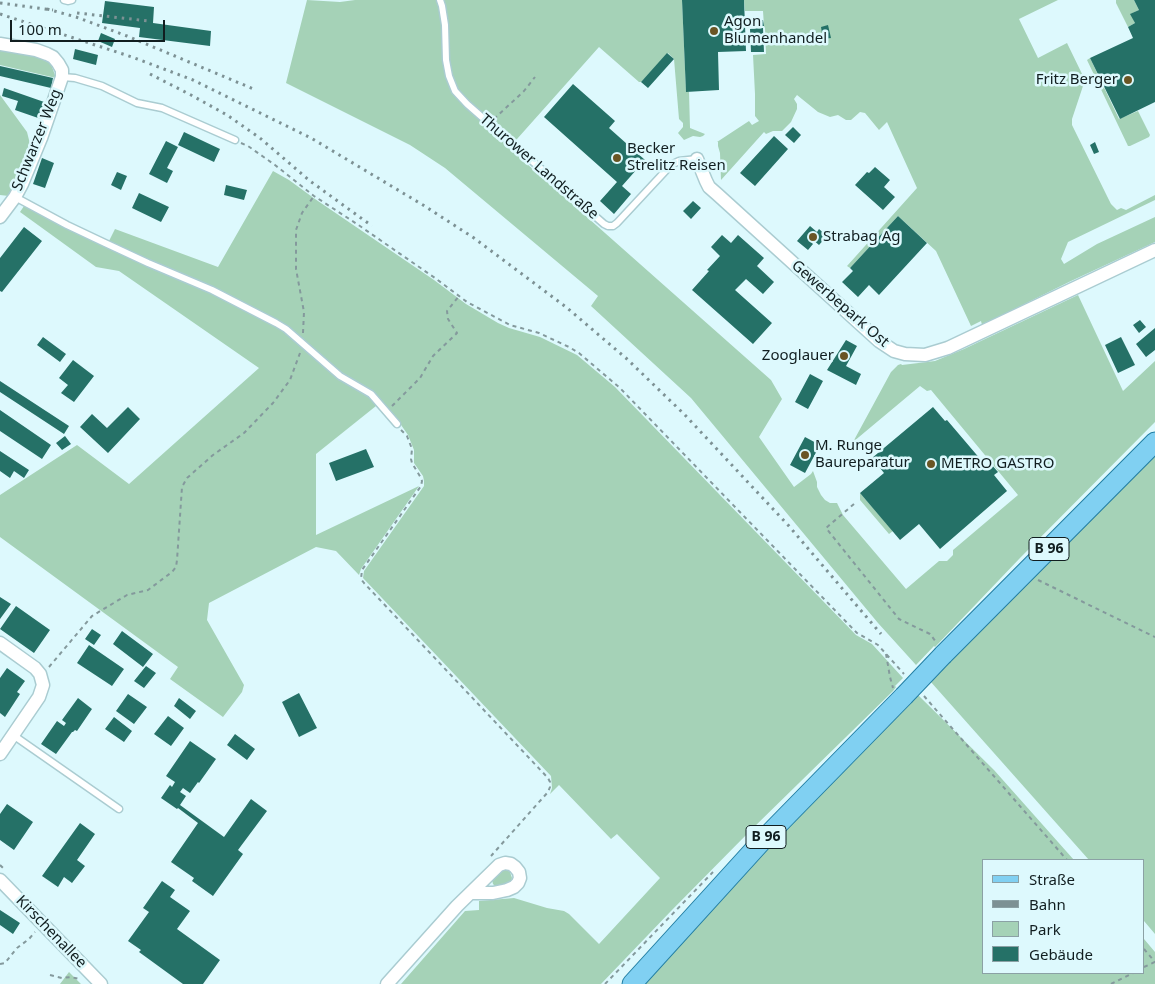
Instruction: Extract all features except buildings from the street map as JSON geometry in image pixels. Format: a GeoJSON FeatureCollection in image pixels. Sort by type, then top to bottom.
{"type":"FeatureCollection","features":[{"type":"Feature","properties":{"kind":"main road","name":"B 96"},"geometry":{"type":"LineString","coordinates":[[632,984],[762,841],[907,693],[941,650],[1025,573],[1155,442]]}},
{"type":"Feature","properties":{"kind":"street","name":"Schwarzer Weg"},"geometry":{"type":"LineString","coordinates":[[0,44],[36,50],[47,54],[53,57],[62,70],[62,77],[41,138],[15,197],[1,213]]}},
{"type":"Feature","properties":{"kind":"street","name":"Gewerbepark Ost"},"geometry":{"type":"LineString","coordinates":[[697,159],[706,181],[713,191],[879,341],[894,351],[905,354],[925,355],[948,348],[1155,250]]}},
{"type":"Feature","properties":{"kind":"street"},"geometry":{"type":"LineString","coordinates":[[0,643],[35,668],[40,674],[43,685],[42,691],[0,754]]}},
{"type":"Feature","properties":{"kind":"street","name":"Kirschenallee"},"geometry":{"type":"LineString","coordinates":[[0,880],[101,984]]}},
{"type":"Feature","properties":{"kind":"street"},"geometry":{"type":"LineString","coordinates":[[386,984],[456,906],[472,893]]}},
{"type":"Feature","properties":{"kind":"lane"},"geometry":{"type":"LineString","coordinates":[[64,0],[72,0]]}},
{"type":"Feature","properties":{"kind":"lane","name":"Thurower Landstraße"},"geometry":{"type":"LineString","coordinates":[[440,0],[445,26],[446,60],[449,76],[455,91],[466,104],[604,224],[613,226],[617,223],[671,165],[679,161],[697,159]]}},
{"type":"Feature","properties":{"kind":"lane"},"geometry":{"type":"LineString","coordinates":[[62,77],[76,78],[102,86],[137,103],[162,108],[235,140]]}},
{"type":"Feature","properties":{"kind":"lane"},"geometry":{"type":"LineString","coordinates":[[15,197],[67,225],[148,263],[212,290],[276,323],[286,329],[340,376],[371,394],[397,424]]}},
{"type":"Feature","properties":{"kind":"lane"},"geometry":{"type":"LineString","coordinates":[[13,735],[119,809]]}},
{"type":"Feature","properties":{"kind":"path"},"geometry":{"type":"LineString","coordinates":[[489,124],[524,91],[535,77]]}},
{"type":"Feature","properties":{"kind":"path"},"geometry":{"type":"LineString","coordinates":[[235,140],[248,146],[314,196],[435,278],[467,302],[500,321],[539,333],[578,353],[620,388],[857,633],[878,645],[904,674]]}},
{"type":"Feature","properties":{"kind":"path"},"geometry":{"type":"LineString","coordinates":[[40,674],[92,616],[127,595],[148,590],[172,572],[178,560],[182,487],[187,478],[213,455],[244,432],[273,403],[290,380],[302,343],[304,312],[296,269],[296,230],[302,212],[314,196]]}},
{"type":"Feature","properties":{"kind":"path"},"geometry":{"type":"LineString","coordinates":[[386,411],[420,378],[433,356],[457,333],[448,319],[447,311],[459,296]]}},
{"type":"Feature","properties":{"kind":"path"},"geometry":{"type":"LineString","coordinates":[[397,424],[410,443],[412,463],[421,478],[421,486],[362,570],[361,579],[550,782],[548,792],[488,859]]}},
{"type":"Feature","properties":{"kind":"path"},"geometry":{"type":"LineString","coordinates":[[854,504],[826,528],[899,619],[930,634],[941,650]]}},
{"type":"Feature","properties":{"kind":"path"},"geometry":{"type":"LineString","coordinates":[[1025,573],[1155,638]]}},
{"type":"Feature","properties":{"kind":"path"},"geometry":{"type":"LineString","coordinates":[[886,654],[890,677],[1066,859]]}},
{"type":"Feature","properties":{"kind":"path"},"geometry":{"type":"LineString","coordinates":[[0,964],[5,963],[17,948],[36,932]]}},
{"type":"Feature","properties":{"kind":"path"},"geometry":{"type":"LineString","coordinates":[[1145,950],[1155,962]]}},
{"type":"Feature","properties":{"kind":"path"},"geometry":{"type":"LineString","coordinates":[[50,974],[62,978],[80,979]]}},
{"type":"Feature","properties":{"kind":"path"},"geometry":{"type":"LineString","coordinates":[[1111,984],[1131,974]]}},
{"type":"Feature","properties":{"kind":"green space"},"geometry":{"type":"Polygon","coordinates":[[[307,0],[340,2],[355,0],[682,0],[686,91],[689,92],[690,128],[705,134],[703,136],[693,136],[684,140],[678,133],[683,127],[683,123],[679,119],[674,59],[668,53],[639,82],[599,47],[509,148],[771,380],[782,399],[759,437],[794,487],[813,471],[821,495],[830,503],[837,503],[843,515],[906,589],[939,561],[947,561],[953,555],[953,550],[1018,495],[931,390],[927,391],[920,386],[853,442],[891,372],[898,365],[935,361],[1078,295],[1123,391],[1155,361],[1155,422],[916,665],[878,623],[691,398],[591,306],[598,296],[445,168],[410,145],[286,83],[307,0]]]}},
{"type":"Feature","properties":{"kind":"green space"},"geometry":{"type":"Polygon","coordinates":[[[744,0],[1058,0],[1019,19],[1038,58],[1067,43],[1085,80],[1072,119],[1072,125],[1111,204],[1117,210],[1121,208],[1126,210],[1155,195],[1155,200],[1068,242],[1061,259],[1064,264],[1097,244],[1155,217],[1155,242],[982,325],[981,321],[971,326],[936,251],[898,216],[850,268],[847,266],[917,188],[887,122],[879,130],[865,113],[860,112],[851,120],[846,120],[838,115],[830,117],[818,112],[797,95],[794,99],[797,109],[791,122],[782,131],[773,131],[766,134],[764,132],[721,180],[720,153],[717,142],[749,121],[752,125],[759,121],[755,116],[753,55],[766,54],[763,11],[745,11],[744,0]]]}},
{"type":"Feature","properties":{"kind":"green space"},"geometry":{"type":"Polygon","coordinates":[[[1116,0],[1134,0],[1139,10],[1131,14],[1135,23],[1128,27],[1116,0]]]}},
{"type":"Feature","properties":{"kind":"green space"},"geometry":{"type":"Polygon","coordinates":[[[0,47],[36,53],[51,64],[56,78],[0,65],[0,47]]]}},
{"type":"Feature","properties":{"kind":"green space"},"geometry":{"type":"Polygon","coordinates":[[[1090,58],[1119,119],[1138,111],[1150,135],[1149,137],[1128,146],[1087,60],[1090,58]]]}},
{"type":"Feature","properties":{"kind":"green space"},"geometry":{"type":"Polygon","coordinates":[[[0,95],[27,132],[31,148],[9,196],[0,195],[0,95]]]}},
{"type":"Feature","properties":{"kind":"green space"},"geometry":{"type":"Polygon","coordinates":[[[273,171],[289,180],[466,304],[498,323],[540,337],[577,355],[615,387],[856,635],[872,644],[903,678],[893,691],[751,830],[601,984],[401,984],[465,911],[479,910],[479,901],[514,898],[564,911],[599,944],[660,878],[617,834],[611,839],[559,785],[550,794],[552,788],[551,776],[363,578],[364,571],[424,486],[423,476],[414,463],[414,450],[408,435],[381,402],[316,454],[316,535],[419,486],[361,569],[359,575],[336,551],[316,547],[209,603],[207,620],[244,685],[242,692],[223,717],[170,679],[178,667],[0,537],[0,495],[77,445],[129,484],[259,368],[119,271],[96,267],[20,212],[24,206],[106,247],[115,229],[218,267],[273,171]]]}},
{"type":"Feature","properties":{"kind":"green space"},"geometry":{"type":"Polygon","coordinates":[[[1155,453],[1155,934],[1145,922],[1145,859],[1088,859],[930,681],[1155,453]]]}},
{"type":"Feature","properties":{"kind":"green space"},"geometry":{"type":"Polygon","coordinates":[[[860,493],[893,531],[889,534],[860,500],[860,493]]]}},
{"type":"Feature","properties":{"kind":"green space"},"geometry":{"type":"Polygon","coordinates":[[[918,695],[994,770],[1073,859],[982,859],[982,974],[1145,974],[1145,940],[1155,952],[1155,984],[641,984],[750,862],[918,695]]]}},
{"type":"Feature","properties":{"kind":"green space"},"geometry":{"type":"Polygon","coordinates":[[[502,870],[510,872],[511,881],[508,884],[494,885],[492,880],[502,870]]]}},
{"type":"Feature","properties":{"kind":"green space"},"geometry":{"type":"Polygon","coordinates":[[[69,972],[81,984],[60,984],[69,972]]]}},
{"type":"Feature","properties":{"kind":"railway"},"geometry":{"type":"LineString","coordinates":[[0,3],[53,10]]}},
{"type":"Feature","properties":{"kind":"railway"},"geometry":{"type":"LineString","coordinates":[[47,9],[76,17],[127,36],[256,90]]}},
{"type":"Feature","properties":{"kind":"railway"},"geometry":{"type":"LineString","coordinates":[[77,13],[149,21]]}},
{"type":"Feature","properties":{"kind":"railway"},"geometry":{"type":"LineString","coordinates":[[0,14],[132,57],[193,80],[311,138],[474,238],[566,307],[627,359],[684,414],[788,525],[881,634]]}},
{"type":"Feature","properties":{"kind":"railway"},"geometry":{"type":"LineString","coordinates":[[150,74],[227,115],[260,138],[310,181],[372,226]]}},
{"type":"Feature","properties":{"kind":"place","name":"Agon Blumenhandel"},"geometry":{"type":"Point","coordinates":[714,31]}},
{"type":"Feature","properties":{"kind":"place","name":"Fritz Berger"},"geometry":{"type":"Point","coordinates":[1128,80]}},
{"type":"Feature","properties":{"kind":"place","name":"Becker Strelitz Reisen"},"geometry":{"type":"Point","coordinates":[617,158]}},
{"type":"Feature","properties":{"kind":"place","name":"Strabag Ag"},"geometry":{"type":"Point","coordinates":[813,237]}},
{"type":"Feature","properties":{"kind":"place","name":"Zooglauer"},"geometry":{"type":"Point","coordinates":[844,356]}},
{"type":"Feature","properties":{"kind":"place","name":"M. Runge Baureparatur"},"geometry":{"type":"Point","coordinates":[805,455]}},
{"type":"Feature","properties":{"kind":"place","name":"METRO GASTRO"},"geometry":{"type":"Point","coordinates":[931,464]}}]}
